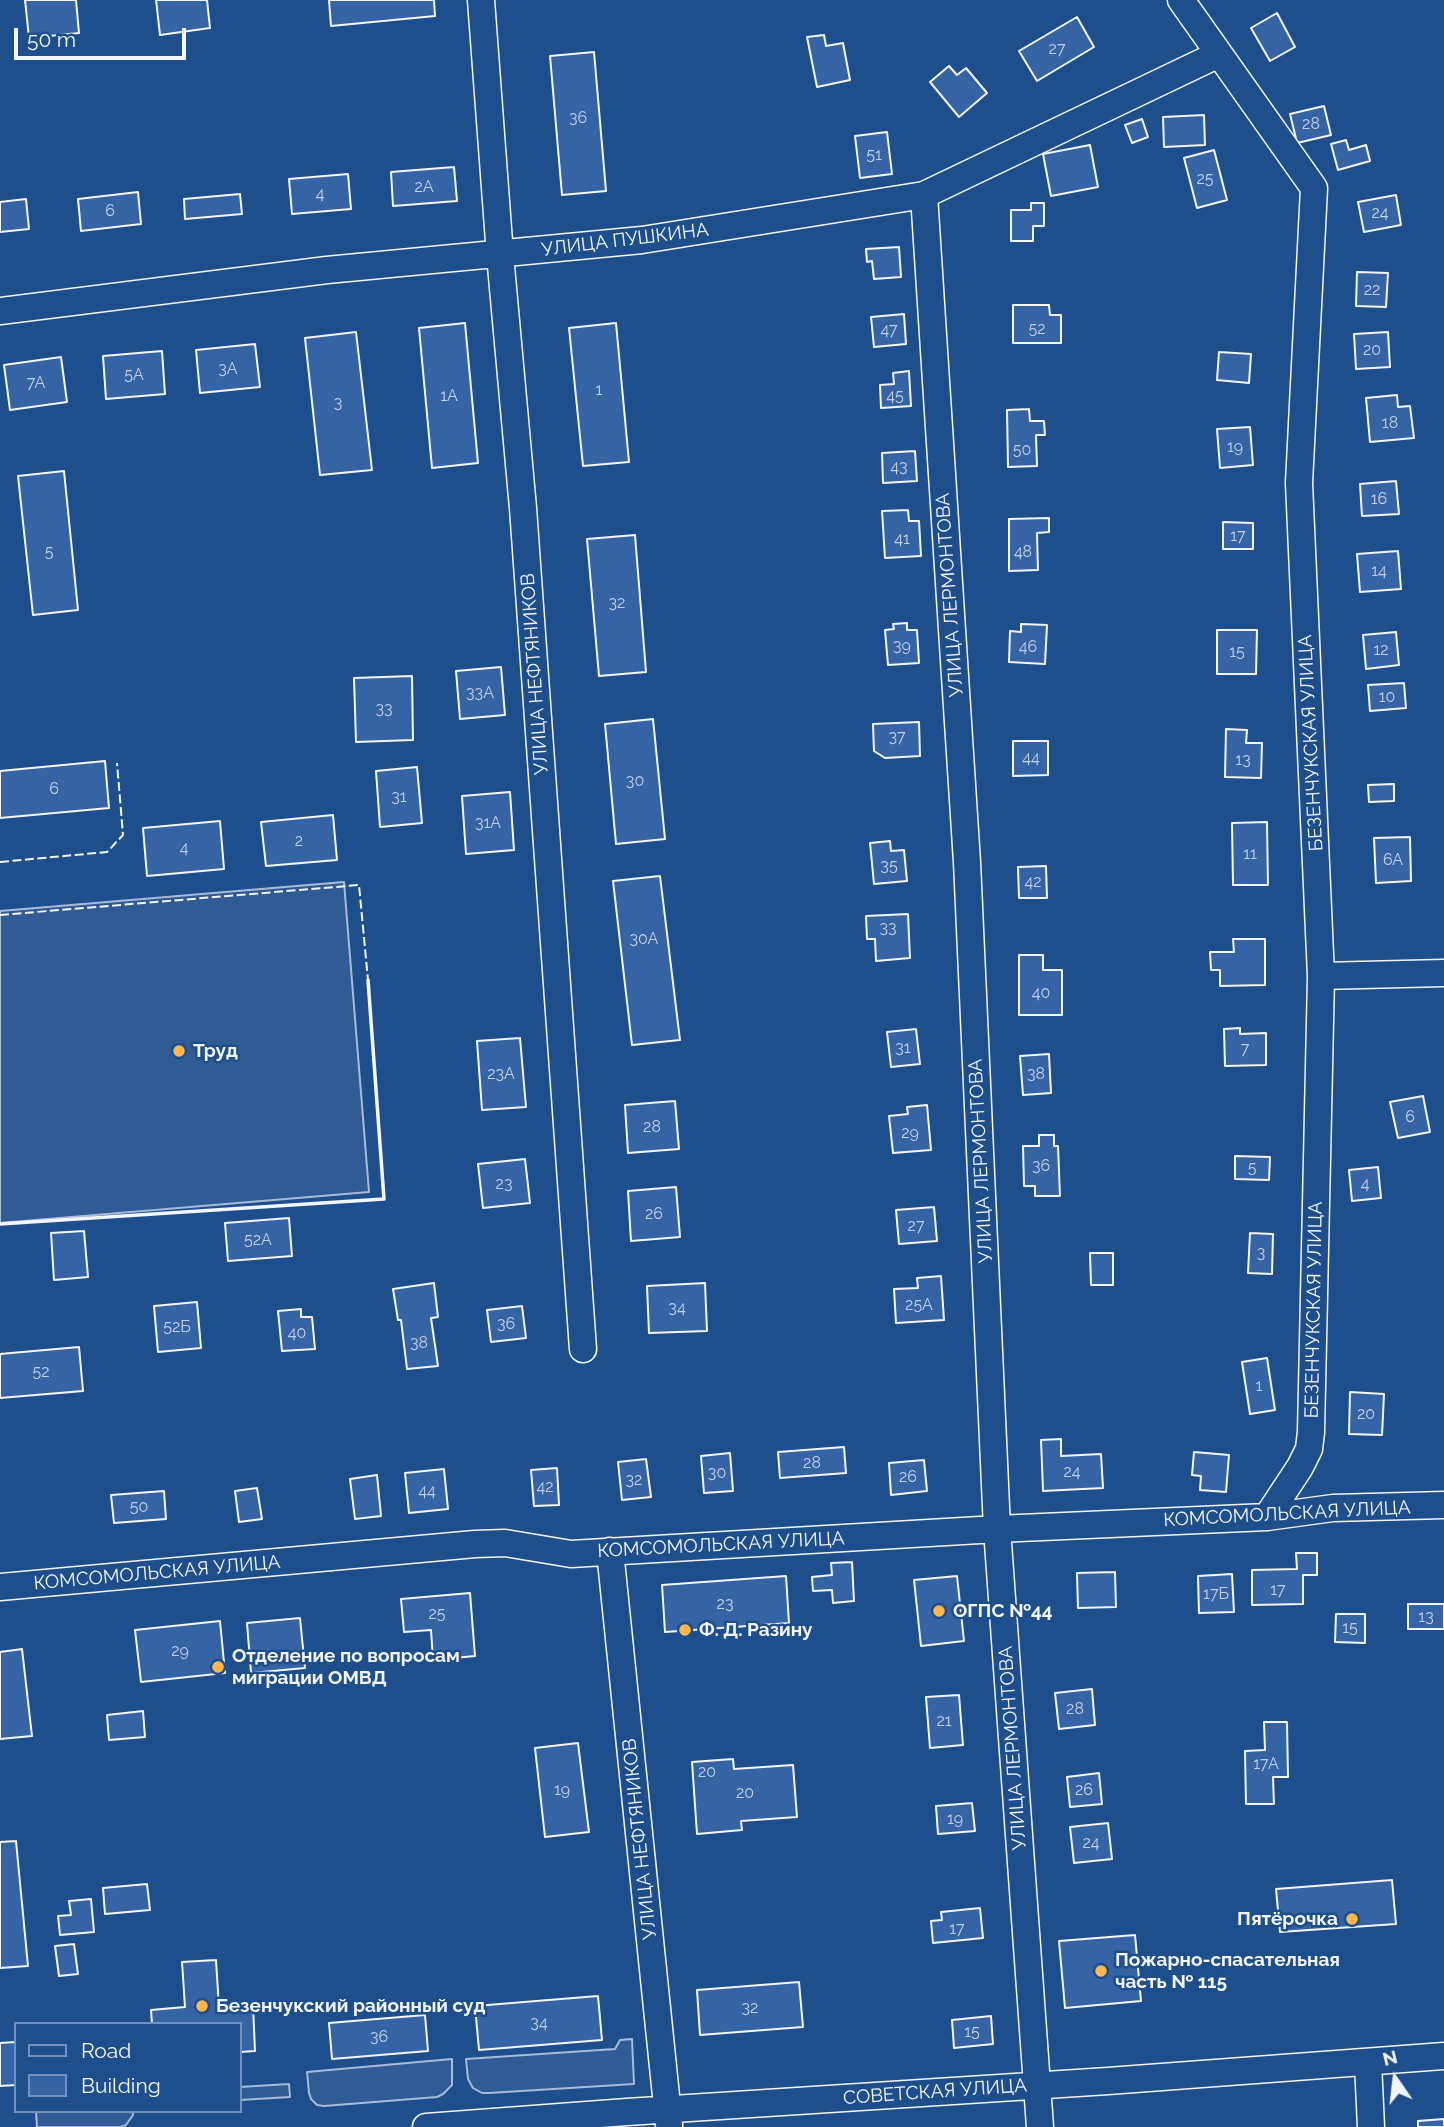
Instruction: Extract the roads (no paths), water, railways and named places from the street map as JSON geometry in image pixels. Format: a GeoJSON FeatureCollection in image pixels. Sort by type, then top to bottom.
{"type":"FeatureCollection","features":[{"type":"Feature","properties":{"kind":"street","name":"УЛИЦА НЕФТЯНИКОВ"},"geometry":{"type":"LineString","coordinates":[[481,0],[523,508],[583,1349]]}},
{"type":"Feature","properties":{"kind":"street","name":"БЕЗЕНЧУКСКАЯ УЛИЦА"},"geometry":{"type":"LineString","coordinates":[[1181,0],[1314,188],[1299,483],[1321,976],[1311,1432],[1308,1449],[1300,1467],[1267,1517]]}},
{"type":"Feature","properties":{"kind":"street","name":"УЛИЦА ПУШКИНА"},"geometry":{"type":"LineString","coordinates":[[0,311],[327,271],[642,240],[924,195],[1219,54]]}},
{"type":"Feature","properties":{"kind":"street","name":"УЛИЦА ЛЕРМОНТОВА"},"geometry":{"type":"LineString","coordinates":[[924,195],[967,862],[997,1529],[1040,2127]]}},
{"type":"Feature","properties":{"kind":"street"},"geometry":{"type":"LineString","coordinates":[[1321,976],[1444,974]]}},
{"type":"Feature","properties":{"kind":"street","name":"КОМСОМОЛЬСКАЯ УЛИЦА"},"geometry":{"type":"LineString","coordinates":[[0,1587],[505,1542],[571,1553],[1267,1517],[1333,1508],[1444,1505]]}},
{"type":"Feature","properties":{"kind":"street","name":"УЛИЦА НЕФТЯНИКОВ"},"geometry":{"type":"LineString","coordinates":[[610,1551],[668,2118]]}},
{"type":"Feature","properties":{"kind":"street","name":"СОВЕТСКАЯ УЛИЦА"},"geometry":{"type":"LineString","coordinates":[[426,2127],[668,2118],[1037,2086],[1444,2056]]}},
{"type":"Feature","properties":{"kind":"street"},"geometry":{"type":"LineString","coordinates":[[1368,2063],[1371,2127]]}},
{"type":"Feature","properties":{"kind":"place","name":"Труд"},"geometry":{"type":"Point","coordinates":[179,1051]}},
{"type":"Feature","properties":{"kind":"place","name":"ОГПС №44"},"geometry":{"type":"Point","coordinates":[939,1611]}},
{"type":"Feature","properties":{"kind":"place","name":"Ф. Д. Разину"},"geometry":{"type":"Point","coordinates":[685,1630]}},
{"type":"Feature","properties":{"kind":"place","name":"Отделение по вопросам миграции ОМВД"},"geometry":{"type":"Point","coordinates":[218,1667]}},
{"type":"Feature","properties":{"kind":"place","name":"Пятёрочка"},"geometry":{"type":"Point","coordinates":[1352,1919]}},
{"type":"Feature","properties":{"kind":"place","name":"Пожарно-спасательная часть № 115"},"geometry":{"type":"Point","coordinates":[1101,1971]}},
{"type":"Feature","properties":{"kind":"place","name":"Безенчукский районный суд"},"geometry":{"type":"Point","coordinates":[202,2006]}}]}
